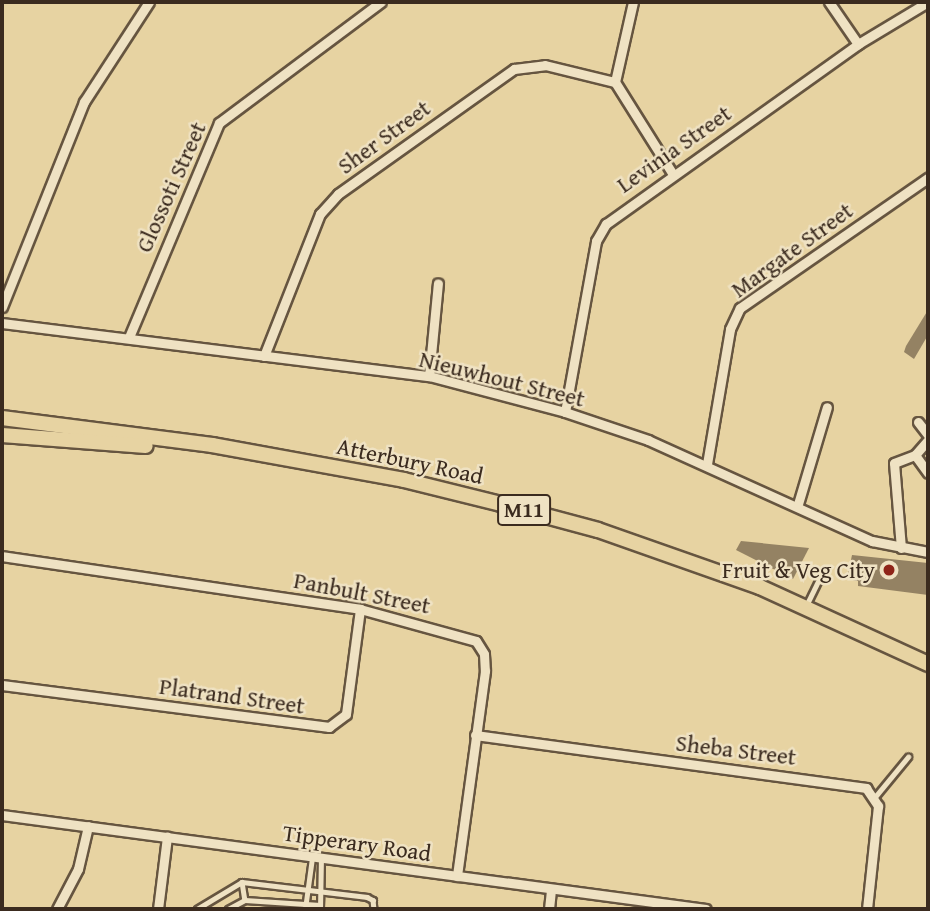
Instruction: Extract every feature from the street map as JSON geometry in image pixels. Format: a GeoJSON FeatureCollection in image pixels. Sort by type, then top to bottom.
{"type":"FeatureCollection","features":[{"type":"Feature","properties":{"kind":"main road","name":"Atterbury Road"},"geometry":{"type":"LineString","coordinates":[[2,418],[232,450],[404,480],[598,530],[806,607],[928,664]]}},
{"type":"Feature","properties":{"kind":"main road","name":"Atterbury Road"},"geometry":{"type":"LineString","coordinates":[[2,435],[232,450]]}},
{"type":"Feature","properties":{"kind":"street"},"geometry":{"type":"LineString","coordinates":[[2,307],[84,102],[149,2]]}},
{"type":"Feature","properties":{"kind":"street","name":"Glossoti Street"},"geometry":{"type":"LineString","coordinates":[[129,337],[219,123],[381,2]]}},
{"type":"Feature","properties":{"kind":"street"},"geometry":{"type":"LineString","coordinates":[[633,2],[615,82],[672,173]]}},
{"type":"Feature","properties":{"kind":"street"},"geometry":{"type":"LineString","coordinates":[[830,2],[858,44]]}},
{"type":"Feature","properties":{"kind":"street","name":"Levinia Street"},"geometry":{"type":"LineString","coordinates":[[565,412],[596,241],[614,216],[858,44],[928,2]]}},
{"type":"Feature","properties":{"kind":"street","name":"Sher Street"},"geometry":{"type":"LineString","coordinates":[[264,356],[320,215],[338,194],[514,69],[545,65],[615,82]]}},
{"type":"Feature","properties":{"kind":"street","name":"Margate Street"},"geometry":{"type":"LineString","coordinates":[[707,464],[730,329],[740,308],[928,178]]}},
{"type":"Feature","properties":{"kind":"street"},"geometry":{"type":"LineString","coordinates":[[429,376],[438,282]]}},
{"type":"Feature","properties":{"kind":"street","name":"Nieuwhout Street"},"geometry":{"type":"LineString","coordinates":[[2,323],[429,376],[565,412],[707,464],[798,504],[872,541],[928,552]]}},
{"type":"Feature","properties":{"kind":"street"},"geometry":{"type":"LineString","coordinates":[[798,504],[827,407]]}},
{"type":"Feature","properties":{"kind":"street"},"geometry":{"type":"LineString","coordinates":[[901,548],[894,463],[915,455],[928,438],[918,422]]}},
{"type":"Feature","properties":{"kind":"street"},"geometry":{"type":"LineString","coordinates":[[915,455],[928,473]]}},
{"type":"Feature","properties":{"kind":"street","name":"Panbult Street"},"geometry":{"type":"LineString","coordinates":[[2,556],[360,609],[476,641],[484,654],[485,671],[457,876]]}},
{"type":"Feature","properties":{"kind":"street","name":"Platrand Street"},"geometry":{"type":"LineString","coordinates":[[2,685],[329,727],[345,714],[360,609]]}},
{"type":"Feature","properties":{"kind":"street","name":"Sheba Street"},"geometry":{"type":"LineString","coordinates":[[475,735],[860,786],[875,797]]}},
{"type":"Feature","properties":{"kind":"street"},"geometry":{"type":"LineString","coordinates":[[867,909],[878,813],[875,797]]}},
{"type":"Feature","properties":{"kind":"street","name":"Tipperary Road"},"geometry":{"type":"LineString","coordinates":[[2,814],[706,909]]}},
{"type":"Feature","properties":{"kind":"street"},"geometry":{"type":"LineString","coordinates":[[57,909],[78,869],[88,826]]}},
{"type":"Feature","properties":{"kind":"street"},"geometry":{"type":"LineString","coordinates":[[158,909],[167,837]]}},
{"type":"Feature","properties":{"kind":"street"},"geometry":{"type":"LineString","coordinates":[[549,909],[551,889]]}},
{"type":"Feature","properties":{"kind":"lane"},"geometry":{"type":"LineString","coordinates":[[806,607],[821,575]]}},
{"type":"Feature","properties":{"kind":"lane"},"geometry":{"type":"LineString","coordinates":[[875,797],[908,757]]}},
{"type":"Feature","properties":{"kind":"lane"},"geometry":{"type":"LineString","coordinates":[[305,908],[316,857]]}},
{"type":"Feature","properties":{"kind":"lane"},"geometry":{"type":"LineString","coordinates":[[228,909],[245,901],[305,908],[320,907],[316,857]]}},
{"type":"Feature","properties":{"kind":"lane"},"geometry":{"type":"LineString","coordinates":[[242,882],[245,901]]}},
{"type":"Feature","properties":{"kind":"lane"},"geometry":{"type":"LineString","coordinates":[[197,909],[242,882],[367,897],[373,900],[374,909]]}},
{"type":"Feature","properties":{"kind":"building"},"geometry":{"type":"Polygon","coordinates":[[[928,310],[928,335],[914,359],[904,352],[928,310]]]}},
{"type":"Feature","properties":{"kind":"building"},"geometry":{"type":"Polygon","coordinates":[[[741,541],[809,548],[793,579],[736,550],[741,541]]]}},
{"type":"Feature","properties":{"kind":"building"},"geometry":{"type":"Polygon","coordinates":[[[852,555],[928,563],[928,595],[858,586],[858,581],[847,579],[852,555]]]}},
{"type":"Feature","properties":{"kind":"place","name":"Fruit & Veg City"},"geometry":{"type":"Point","coordinates":[889,570]}}]}
